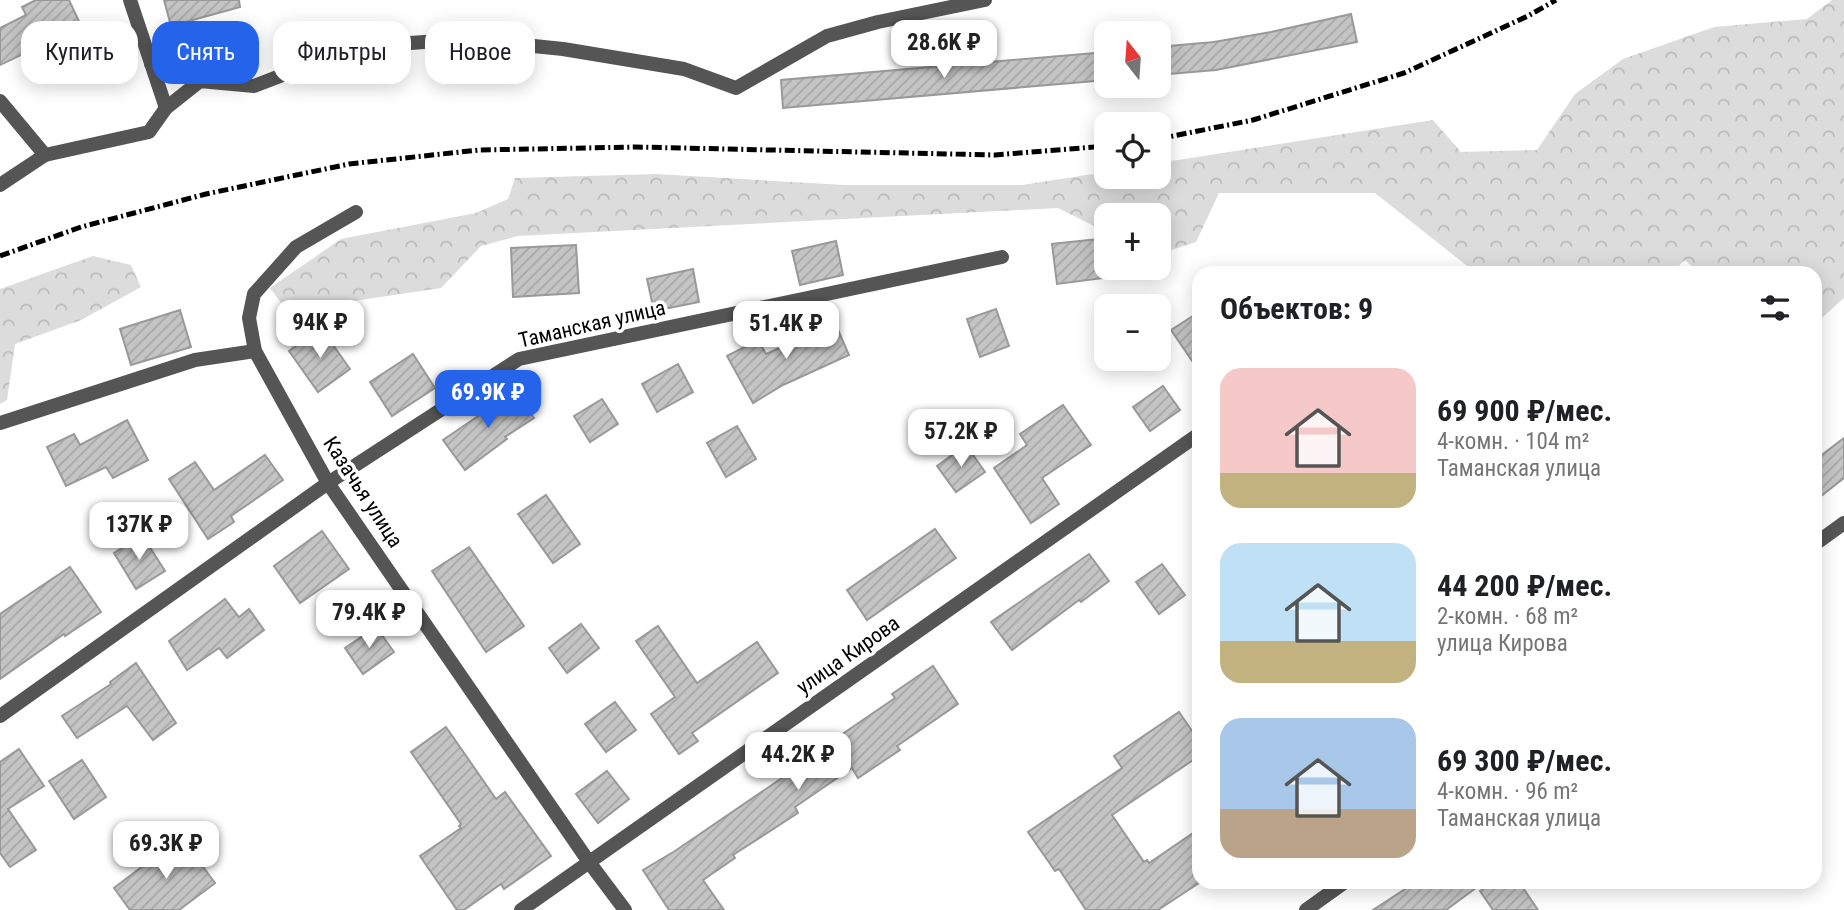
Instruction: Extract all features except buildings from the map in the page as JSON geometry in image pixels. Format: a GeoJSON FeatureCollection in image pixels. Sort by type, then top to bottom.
{"type":"FeatureCollection","features":[{"type":"Feature","properties":{"kind":"street"},"geometry":{"type":"LineString","coordinates":[[130,0],[166,108]]}},
{"type":"Feature","properties":{"kind":"street"},"geometry":{"type":"LineString","coordinates":[[232,84],[254,86],[356,47],[465,39],[564,49],[684,69],[736,88],[827,36],[878,22],[985,0]]}},
{"type":"Feature","properties":{"kind":"street"},"geometry":{"type":"LineString","coordinates":[[0,185],[46,155],[149,132],[166,108],[196,84]]}},
{"type":"Feature","properties":{"kind":"street"},"geometry":{"type":"LineString","coordinates":[[0,101],[46,155]]}},
{"type":"Feature","properties":{"kind":"street","name":"Казачья улица"},"geometry":{"type":"LineString","coordinates":[[356,212],[296,247],[254,294],[250,318],[255,351],[328,483],[589,862],[625,910]]}},
{"type":"Feature","properties":{"kind":"street","name":"Таманская улица"},"geometry":{"type":"LineString","coordinates":[[0,716],[328,483],[519,359],[1002,257]]}},
{"type":"Feature","properties":{"kind":"street"},"geometry":{"type":"LineString","coordinates":[[0,423],[195,360],[255,351]]}},
{"type":"Feature","properties":{"kind":"street","name":"улица Кирова"},"geometry":{"type":"LineString","coordinates":[[521,910],[1192,439]]}},
{"type":"Feature","properties":{"kind":"street"},"geometry":{"type":"LineString","coordinates":[[1822,539],[1844,523]]}},
{"type":"Feature","properties":{"kind":"street"},"geometry":{"type":"LineString","coordinates":[[1306,910],[1335,889]]}},
{"type":"Feature","properties":{"kind":"green space"},"geometry":{"type":"Polygon","coordinates":[[[1832,0],[1844,0],[1844,298],[1822,318],[1822,266],[1691,266],[1685,260],[1679,266],[1467,266],[1375,193],[1219,193],[1196,242],[1171,250],[1171,203],[1094,203],[1094,226],[1058,208],[518,236],[481,246],[441,288],[287,311],[270,288],[341,239],[476,213],[508,199],[515,178],[656,174],[844,185],[1022,185],[1094,174],[1094,189],[1171,189],[1171,161],[1433,120],[1461,152],[1537,150],[1575,94],[1623,59],[1714,27],[1807,19],[1832,0]]]}},
{"type":"Feature","properties":{"kind":"green space"},"geometry":{"type":"Polygon","coordinates":[[[93,256],[131,265],[141,287],[81,320],[15,344],[7,400],[0,404],[0,289],[93,256]]]}},
{"type":"Feature","properties":{"kind":"railway"},"geometry":{"type":"LineString","coordinates":[[1171,136],[1253,120],[1404,73],[1528,16],[1556,0]]}},
{"type":"Feature","properties":{"kind":"railway"},"geometry":{"type":"LineString","coordinates":[[0,256],[81,227],[206,194],[349,164],[479,150],[636,147],[995,155],[1094,147]]}}]}
